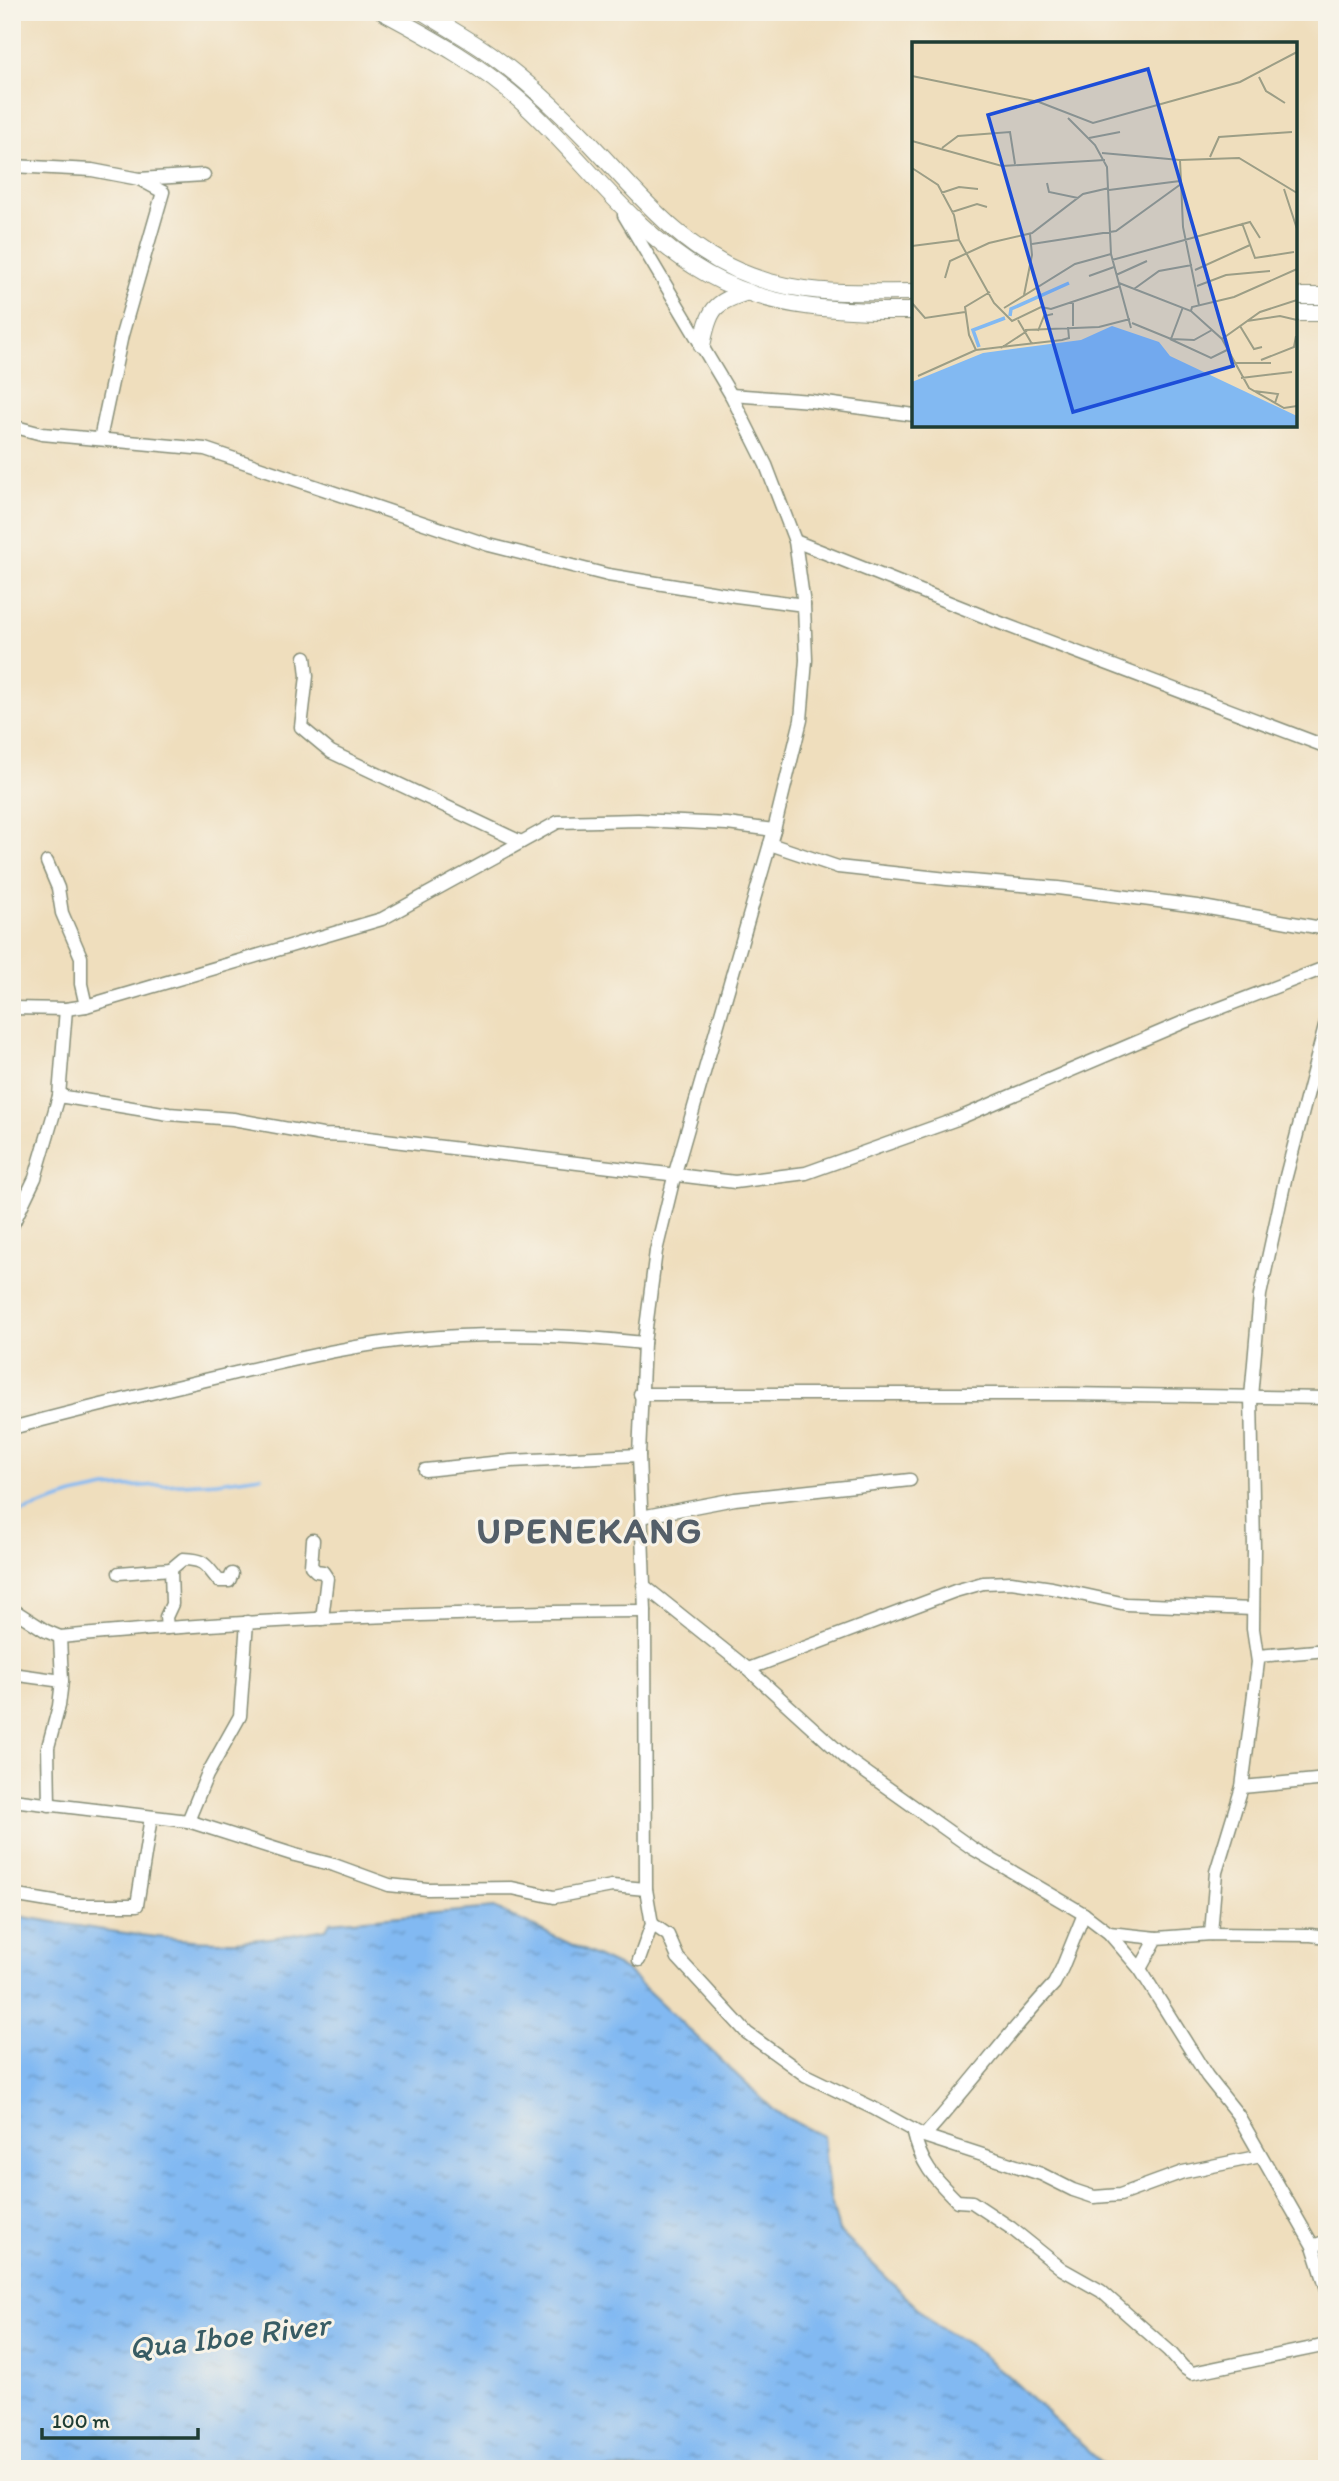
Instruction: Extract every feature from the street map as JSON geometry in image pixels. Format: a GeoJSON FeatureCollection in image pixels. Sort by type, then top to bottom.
{"type":"FeatureCollection","features":[{"type":"Feature","properties":{"kind":"main road"},"geometry":{"type":"LineString","coordinates":[[383,12],[484,70],[581,161],[616,201],[660,243],[708,274],[748,292],[800,306],[847,312],[912,311]]}},
{"type":"Feature","properties":{"kind":"main road"},"geometry":{"type":"LineString","coordinates":[[423,12],[490,54],[537,93],[590,143],[639,196],[677,232],[707,255],[750,276],[797,290],[912,292]]}},
{"type":"Feature","properties":{"kind":"main road"},"geometry":{"type":"LineString","coordinates":[[702,346],[707,322],[716,306],[726,299],[748,292]]}},
{"type":"Feature","properties":{"kind":"main road"},"geometry":{"type":"LineString","coordinates":[[1297,296],[1327,296]]}},
{"type":"Feature","properties":{"kind":"main road"},"geometry":{"type":"LineString","coordinates":[[1297,313],[1327,313]]}},
{"type":"Feature","properties":{"kind":"street"},"geometry":{"type":"LineString","coordinates":[[12,166],[92,170],[139,179],[204,175]]}},
{"type":"Feature","properties":{"kind":"street"},"geometry":{"type":"LineString","coordinates":[[100,439],[122,335],[163,192],[139,179]]}},
{"type":"Feature","properties":{"kind":"street"},"geometry":{"type":"LineString","coordinates":[[616,201],[731,395],[766,466],[796,541],[804,605],[806,660],[801,720],[774,830],[675,1173],[656,1251],[644,1343],[639,1455],[645,1611],[646,1889],[652,1924],[639,1960]]}},
{"type":"Feature","properties":{"kind":"street"},"geometry":{"type":"LineString","coordinates":[[731,395],[811,401],[912,415]]}},
{"type":"Feature","properties":{"kind":"street"},"geometry":{"type":"LineString","coordinates":[[12,426],[42,434],[205,449],[489,545],[608,575],[804,605]]}},
{"type":"Feature","properties":{"kind":"street"},"geometry":{"type":"LineString","coordinates":[[796,541],[1003,624],[1327,747]]}},
{"type":"Feature","properties":{"kind":"street"},"geometry":{"type":"LineString","coordinates":[[305,657],[307,676],[301,727],[331,752],[522,842]]}},
{"type":"Feature","properties":{"kind":"street"},"geometry":{"type":"LineString","coordinates":[[12,1007],[66,1009],[86,1006],[382,919],[558,822],[638,820],[727,824],[774,830]]}},
{"type":"Feature","properties":{"kind":"street"},"geometry":{"type":"LineString","coordinates":[[770,844],[838,867],[1070,890],[1197,906],[1327,929]]}},
{"type":"Feature","properties":{"kind":"street"},"geometry":{"type":"LineString","coordinates":[[47,862],[58,888],[62,913],[81,957],[81,984],[86,1006]]}},
{"type":"Feature","properties":{"kind":"street"},"geometry":{"type":"LineString","coordinates":[[59,1097],[169,1114],[233,1119],[322,1136],[352,1136],[735,1182],[806,1173],[957,1118],[1184,1021],[1327,967]]}},
{"type":"Feature","properties":{"kind":"street"},"geometry":{"type":"LineString","coordinates":[[12,1226],[35,1178],[59,1097],[66,1009]]}},
{"type":"Feature","properties":{"kind":"street"},"geometry":{"type":"LineString","coordinates":[[1211,1934],[1216,1872],[1242,1787],[1258,1656],[1253,1609],[1251,1396],[1259,1295],[1285,1180],[1327,1019]]}},
{"type":"Feature","properties":{"kind":"street"},"geometry":{"type":"LineString","coordinates":[[12,1428],[212,1378],[359,1346],[417,1339],[521,1336],[594,1338],[644,1343]]}},
{"type":"Feature","properties":{"kind":"street"},"geometry":{"type":"LineString","coordinates":[[640,1394],[855,1393],[1327,1398]]}},
{"type":"Feature","properties":{"kind":"street"},"geometry":{"type":"LineString","coordinates":[[425,1470],[511,1461],[639,1455]]}},
{"type":"Feature","properties":{"kind":"street"},"geometry":{"type":"LineString","coordinates":[[641,1517],[735,1499],[910,1480]]}},
{"type":"Feature","properties":{"kind":"street"},"geometry":{"type":"LineString","coordinates":[[313,1540],[311,1566],[316,1571],[323,1572],[327,1578],[322,1619]]}},
{"type":"Feature","properties":{"kind":"street"},"geometry":{"type":"LineString","coordinates":[[119,1573],[171,1569],[184,1559],[198,1559],[206,1563],[219,1581],[229,1581],[232,1574]]}},
{"type":"Feature","properties":{"kind":"street"},"geometry":{"type":"LineString","coordinates":[[167,1628],[166,1617],[173,1604],[171,1569]]}},
{"type":"Feature","properties":{"kind":"street"},"geometry":{"type":"LineString","coordinates":[[748,1669],[955,1591],[983,1583],[1011,1582],[1052,1588],[1126,1604],[1253,1609]]}},
{"type":"Feature","properties":{"kind":"street"},"geometry":{"type":"LineString","coordinates":[[643,1585],[748,1669],[847,1759],[972,1848],[1084,1913],[1109,1933],[1140,1969],[1207,2076],[1238,2115],[1313,2246],[1327,2289]]}},
{"type":"Feature","properties":{"kind":"street"},"geometry":{"type":"LineString","coordinates":[[12,1609],[60,1637],[247,1622],[554,1611],[645,1611]]}},
{"type":"Feature","properties":{"kind":"street"},"geometry":{"type":"LineString","coordinates":[[188,1821],[207,1774],[240,1716],[247,1622]]}},
{"type":"Feature","properties":{"kind":"street"},"geometry":{"type":"LineString","coordinates":[[49,1805],[48,1747],[59,1706],[62,1682],[60,1637]]}},
{"type":"Feature","properties":{"kind":"street"},"geometry":{"type":"LineString","coordinates":[[1258,1656],[1327,1650]]}},
{"type":"Feature","properties":{"kind":"street"},"geometry":{"type":"LineString","coordinates":[[12,1674],[62,1682]]}},
{"type":"Feature","properties":{"kind":"street"},"geometry":{"type":"LineString","coordinates":[[1242,1787],[1327,1779]]}},
{"type":"Feature","properties":{"kind":"street"},"geometry":{"type":"LineString","coordinates":[[12,1800],[188,1821],[334,1865],[389,1885],[427,1889],[504,1887],[554,1898],[612,1885],[646,1889]]}},
{"type":"Feature","properties":{"kind":"street"},"geometry":{"type":"LineString","coordinates":[[12,1895],[72,1905],[137,1905],[151,1817]]}},
{"type":"Feature","properties":{"kind":"street"},"geometry":{"type":"LineString","coordinates":[[918,2133],[958,2100],[984,2065],[1054,1984],[1084,1913]]}},
{"type":"Feature","properties":{"kind":"street"},"geometry":{"type":"LineString","coordinates":[[652,1924],[668,1935],[678,1958],[747,2033],[805,2075],[918,2133],[1041,2174],[1094,2197],[1120,2195],[1183,2172],[1261,2156]]}},
{"type":"Feature","properties":{"kind":"street"},"geometry":{"type":"LineString","coordinates":[[1109,1933],[1157,1938],[1211,1934],[1327,1937]]}},
{"type":"Feature","properties":{"kind":"street"},"geometry":{"type":"LineString","coordinates":[[1140,1969],[1157,1938]]}},
{"type":"Feature","properties":{"kind":"street"},"geometry":{"type":"LineString","coordinates":[[918,2133],[918,2152],[925,2165],[957,2202],[972,2202],[1011,2228],[1062,2269],[1101,2291],[1192,2373],[1327,2345]]}},
{"type":"Feature","properties":{"kind":"street"},"geometry":{"type":"LineString","coordinates":[[1313,2246],[1327,2241]]}},
{"type":"Feature","properties":{"kind":"water","name":"Qua Iboe River"},"geometry":{"type":"Polygon","coordinates":[[[494,1908],[626,1970],[777,2113],[823,2136],[829,2193],[839,2231],[934,2324],[972,2346],[1008,2376],[1108,2469],[12,2469],[12,1915],[141,1935],[233,1941],[273,1938],[326,1929],[330,1922],[494,1908]]]}},
{"type":"Feature","properties":{"kind":"waterway"},"geometry":{"type":"LineString","coordinates":[[12,1515],[73,1495],[106,1488],[217,1482],[261,1476]]}},
{"type":"Feature","properties":{"kind":"district","name":"UPENEKANG"},"geometry":{"type":"Point","coordinates":[590,1530]}}]}
